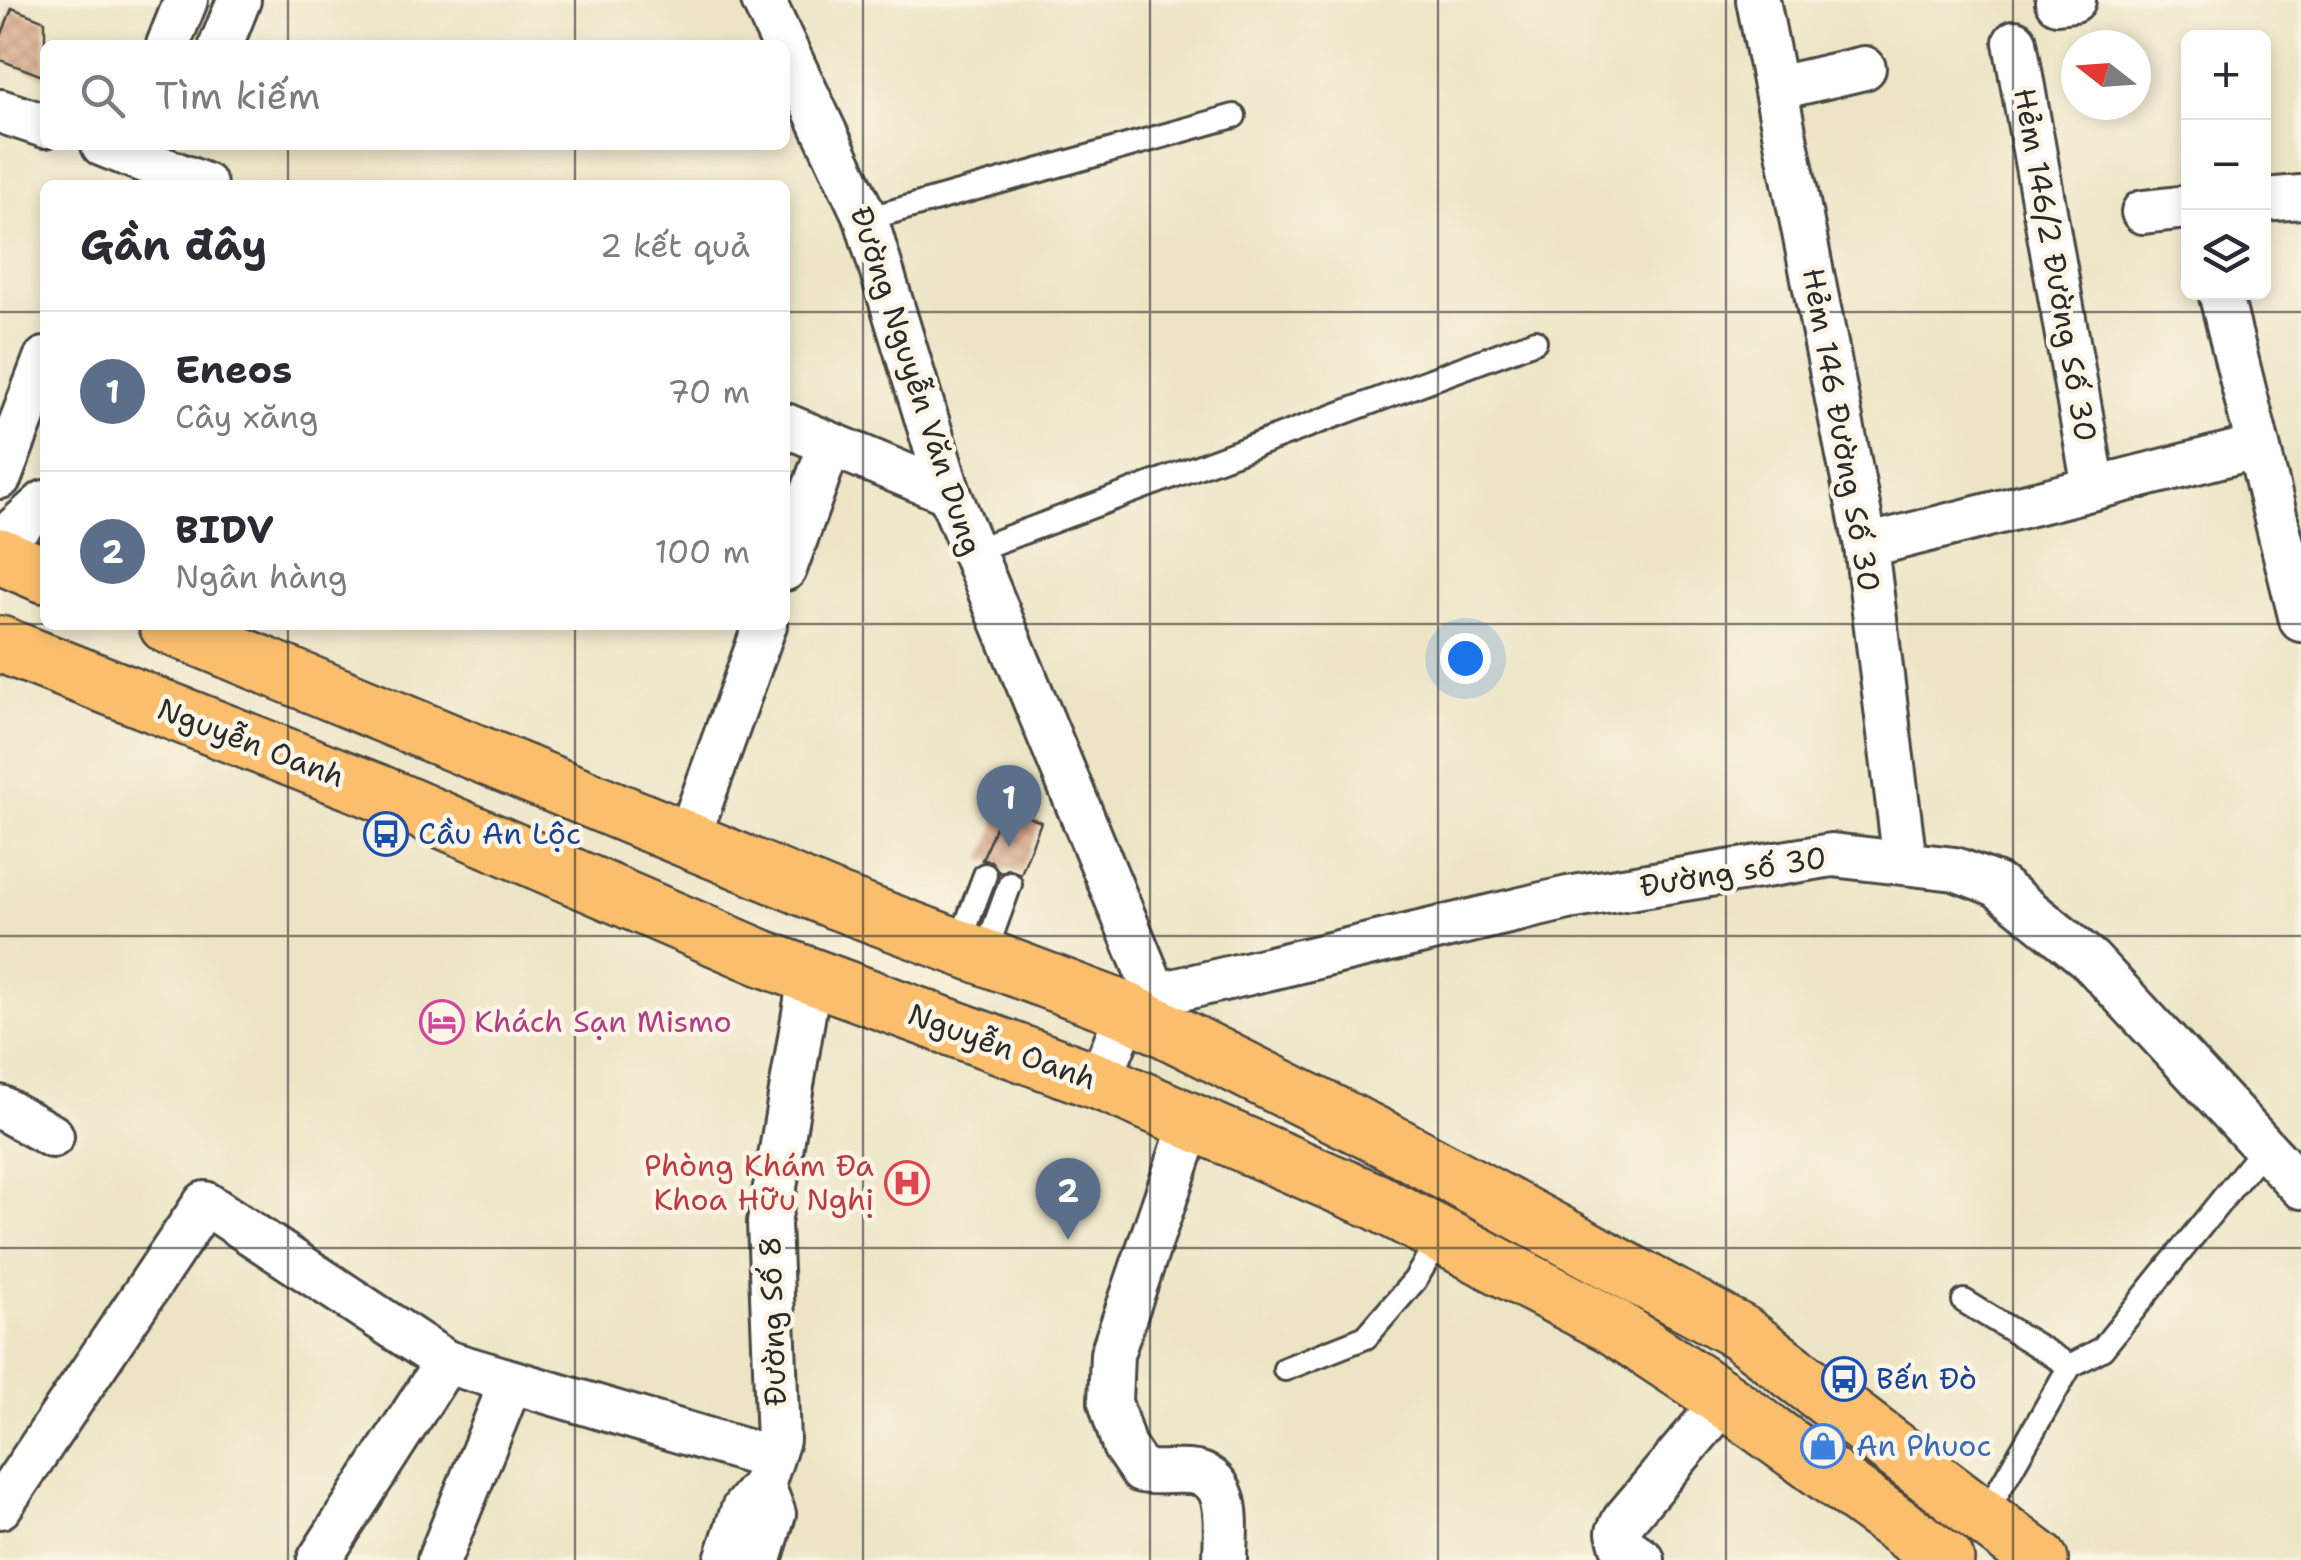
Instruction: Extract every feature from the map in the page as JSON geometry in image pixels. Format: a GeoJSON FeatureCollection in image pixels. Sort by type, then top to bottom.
{"type":"FeatureCollection","features":[{"type":"Feature","properties":{"kind":"main road"},"geometry":{"type":"LineString","coordinates":[[0,556],[40,573]]}},
{"type":"Feature","properties":{"kind":"main road"},"geometry":{"type":"LineString","coordinates":[[179,630],[838,902],[970,952],[1142,1003],[1740,1332],[2040,1560]]}},
{"type":"Feature","properties":{"kind":"main road","name":"Nguyễn Oanh"},"geometry":{"type":"LineString","coordinates":[[0,644],[377,792],[638,908],[810,977],[1099,1082],[1377,1202],[1613,1326],[1725,1400],[1946,1560]]}},
{"type":"Feature","properties":{"kind":"main road"},"geometry":{"type":"LineString","coordinates":[[810,977],[838,902]]}},
{"type":"Feature","properties":{"kind":"street"},"geometry":{"type":"LineString","coordinates":[[170,40],[186,0]]}},
{"type":"Feature","properties":{"kind":"street"},"geometry":{"type":"LineString","coordinates":[[223,40],[239,0]]}},
{"type":"Feature","properties":{"kind":"street","name":"Đường Nguyễn Văn Dung"},"geometry":{"type":"LineString","coordinates":[[763,0],[781,40]]}},
{"type":"Feature","properties":{"kind":"street","name":"Hẻm 146 Đường Số 30"},"geometry":{"type":"LineString","coordinates":[[1758,0],[1866,546],[1905,863]]}},
{"type":"Feature","properties":{"kind":"street","name":"Hẻm 146/2 Đường Số 30"},"geometry":{"type":"LineString","coordinates":[[2015,42],[2094,488]]}},
{"type":"Feature","properties":{"kind":"street","name":"Đường Nguyễn Văn Dung"},"geometry":{"type":"LineString","coordinates":[[790,59],[866,219],[948,493],[1142,1003]]}},
{"type":"Feature","properties":{"kind":"street"},"geometry":{"type":"LineString","coordinates":[[1778,88],[1864,68]]}},
{"type":"Feature","properties":{"kind":"street"},"geometry":{"type":"LineString","coordinates":[[0,112],[40,124]]}},
{"type":"Feature","properties":{"kind":"street"},"geometry":{"type":"LineString","coordinates":[[117,157],[182,172]]}},
{"type":"Feature","properties":{"kind":"street"},"geometry":{"type":"LineString","coordinates":[[2271,199],[2301,197]]}},
{"type":"Feature","properties":{"kind":"street"},"geometry":{"type":"LineString","coordinates":[[2143,212],[2181,209]]}},
{"type":"Feature","properties":{"kind":"street"},"geometry":{"type":"LineString","coordinates":[[2222,300],[2256,447],[2292,541],[2301,620]]}},
{"type":"Feature","properties":{"kind":"street"},"geometry":{"type":"LineString","coordinates":[[0,477],[40,372]]}},
{"type":"Feature","properties":{"kind":"street"},"geometry":{"type":"LineString","coordinates":[[790,428],[948,493]]}},
{"type":"Feature","properties":{"kind":"street"},"geometry":{"type":"LineString","coordinates":[[790,554],[830,444]]}},
{"type":"Feature","properties":{"kind":"street"},"geometry":{"type":"LineString","coordinates":[[1866,546],[2256,447]]}},
{"type":"Feature","properties":{"kind":"street"},"geometry":{"type":"LineString","coordinates":[[0,542],[40,506]]}},
{"type":"Feature","properties":{"kind":"street"},"geometry":{"type":"LineString","coordinates":[[688,839],[763,630]]}},
{"type":"Feature","properties":{"kind":"street","name":"Đường số 30"},"geometry":{"type":"LineString","coordinates":[[1142,1003],[1568,898],[1832,854],[1955,869],[1998,885],[2090,960],[2262,1150],[2301,1187]]}},
{"type":"Feature","properties":{"kind":"street","name":"Đường Số 8"},"geometry":{"type":"LineString","coordinates":[[766,1472],[778,1440],[770,1224],[810,977]]}},
{"type":"Feature","properties":{"kind":"street"},"geometry":{"type":"LineString","coordinates":[[1099,1082],[1142,1003]]}},
{"type":"Feature","properties":{"kind":"street"},"geometry":{"type":"LineString","coordinates":[[0,1107],[52,1136]]}},
{"type":"Feature","properties":{"kind":"street"},"geometry":{"type":"LineString","coordinates":[[1191,1124],[1112,1354],[1110,1402],[1124,1446],[1141,1471],[1193,1472],[1215,1481],[1226,1501],[1224,1560]]}},
{"type":"Feature","properties":{"kind":"street"},"geometry":{"type":"LineString","coordinates":[[0,1506],[205,1203],[446,1362],[766,1472]]}},
{"type":"Feature","properties":{"kind":"street"},"geometry":{"type":"LineString","coordinates":[[318,1560],[446,1362]]}},
{"type":"Feature","properties":{"kind":"street"},"geometry":{"type":"LineString","coordinates":[[439,1560],[511,1382]]}},
{"type":"Feature","properties":{"kind":"street"},"geometry":{"type":"LineString","coordinates":[[1643,1560],[1621,1544],[1618,1532],[1624,1520],[1725,1400]]}},
{"type":"Feature","properties":{"kind":"street"},"geometry":{"type":"LineString","coordinates":[[726,1560],[742,1509],[766,1472]]}},
{"type":"Feature","properties":{"kind":"street"},"geometry":{"type":"LineString","coordinates":[[760,1560],[774,1514],[766,1472]]}},
{"type":"Feature","properties":{"kind":"lane"},"geometry":{"type":"LineString","coordinates":[[866,219],[1234,116]]}},
{"type":"Feature","properties":{"kind":"lane"},"geometry":{"type":"LineString","coordinates":[[972,551],[1535,341]]}},
{"type":"Feature","properties":{"kind":"lane"},"geometry":{"type":"LineString","coordinates":[[970,952],[985,875]]}},
{"type":"Feature","properties":{"kind":"lane"},"geometry":{"type":"LineString","coordinates":[[970,952],[1010,884]]}},
{"type":"Feature","properties":{"kind":"lane"},"geometry":{"type":"LineString","coordinates":[[1984,1518],[2070,1366],[2102,1349],[2262,1150]]}},
{"type":"Feature","properties":{"kind":"lane"},"geometry":{"type":"LineString","coordinates":[[1285,1369],[1366,1337],[1415,1280],[1442,1235]]}},
{"type":"Feature","properties":{"kind":"lane"},"geometry":{"type":"LineString","coordinates":[[1964,1302],[2070,1366]]}},
{"type":"Feature","properties":{"kind":"building"},"geometry":{"type":"Polygon","coordinates":[[[12,8],[45,21],[45,40],[40,40],[40,75],[0,60],[0,39],[12,8]]]}},
{"type":"Feature","properties":{"kind":"building"},"geometry":{"type":"Polygon","coordinates":[[[1003,807],[1041,822],[1021,874],[1008,869],[1000,873],[991,861],[982,860],[1003,807]]]}},
{"type":"Feature","properties":{"kind":"place","name":"Cầu An Lộc"},"geometry":{"type":"Point","coordinates":[386,834]}},
{"type":"Feature","properties":{"kind":"place","name":"Eneos"},"geometry":{"type":"Point","coordinates":[1009,847]}},
{"type":"Feature","properties":{"kind":"place","name":"Khách Sạn Mismo"},"geometry":{"type":"Point","coordinates":[442,1022]}},
{"type":"Feature","properties":{"kind":"place","name":"Phòng Khám Đa Khoa Hữu Nghị"},"geometry":{"type":"Point","coordinates":[907,1183]}},
{"type":"Feature","properties":{"kind":"place","name":"BIDV"},"geometry":{"type":"Point","coordinates":[1068,1240]}},
{"type":"Feature","properties":{"kind":"place","name":"Bến Đò"},"geometry":{"type":"Point","coordinates":[1844,1379]}},
{"type":"Feature","properties":{"kind":"place","name":"An Phuoc"},"geometry":{"type":"Point","coordinates":[1823,1446]}}]}
